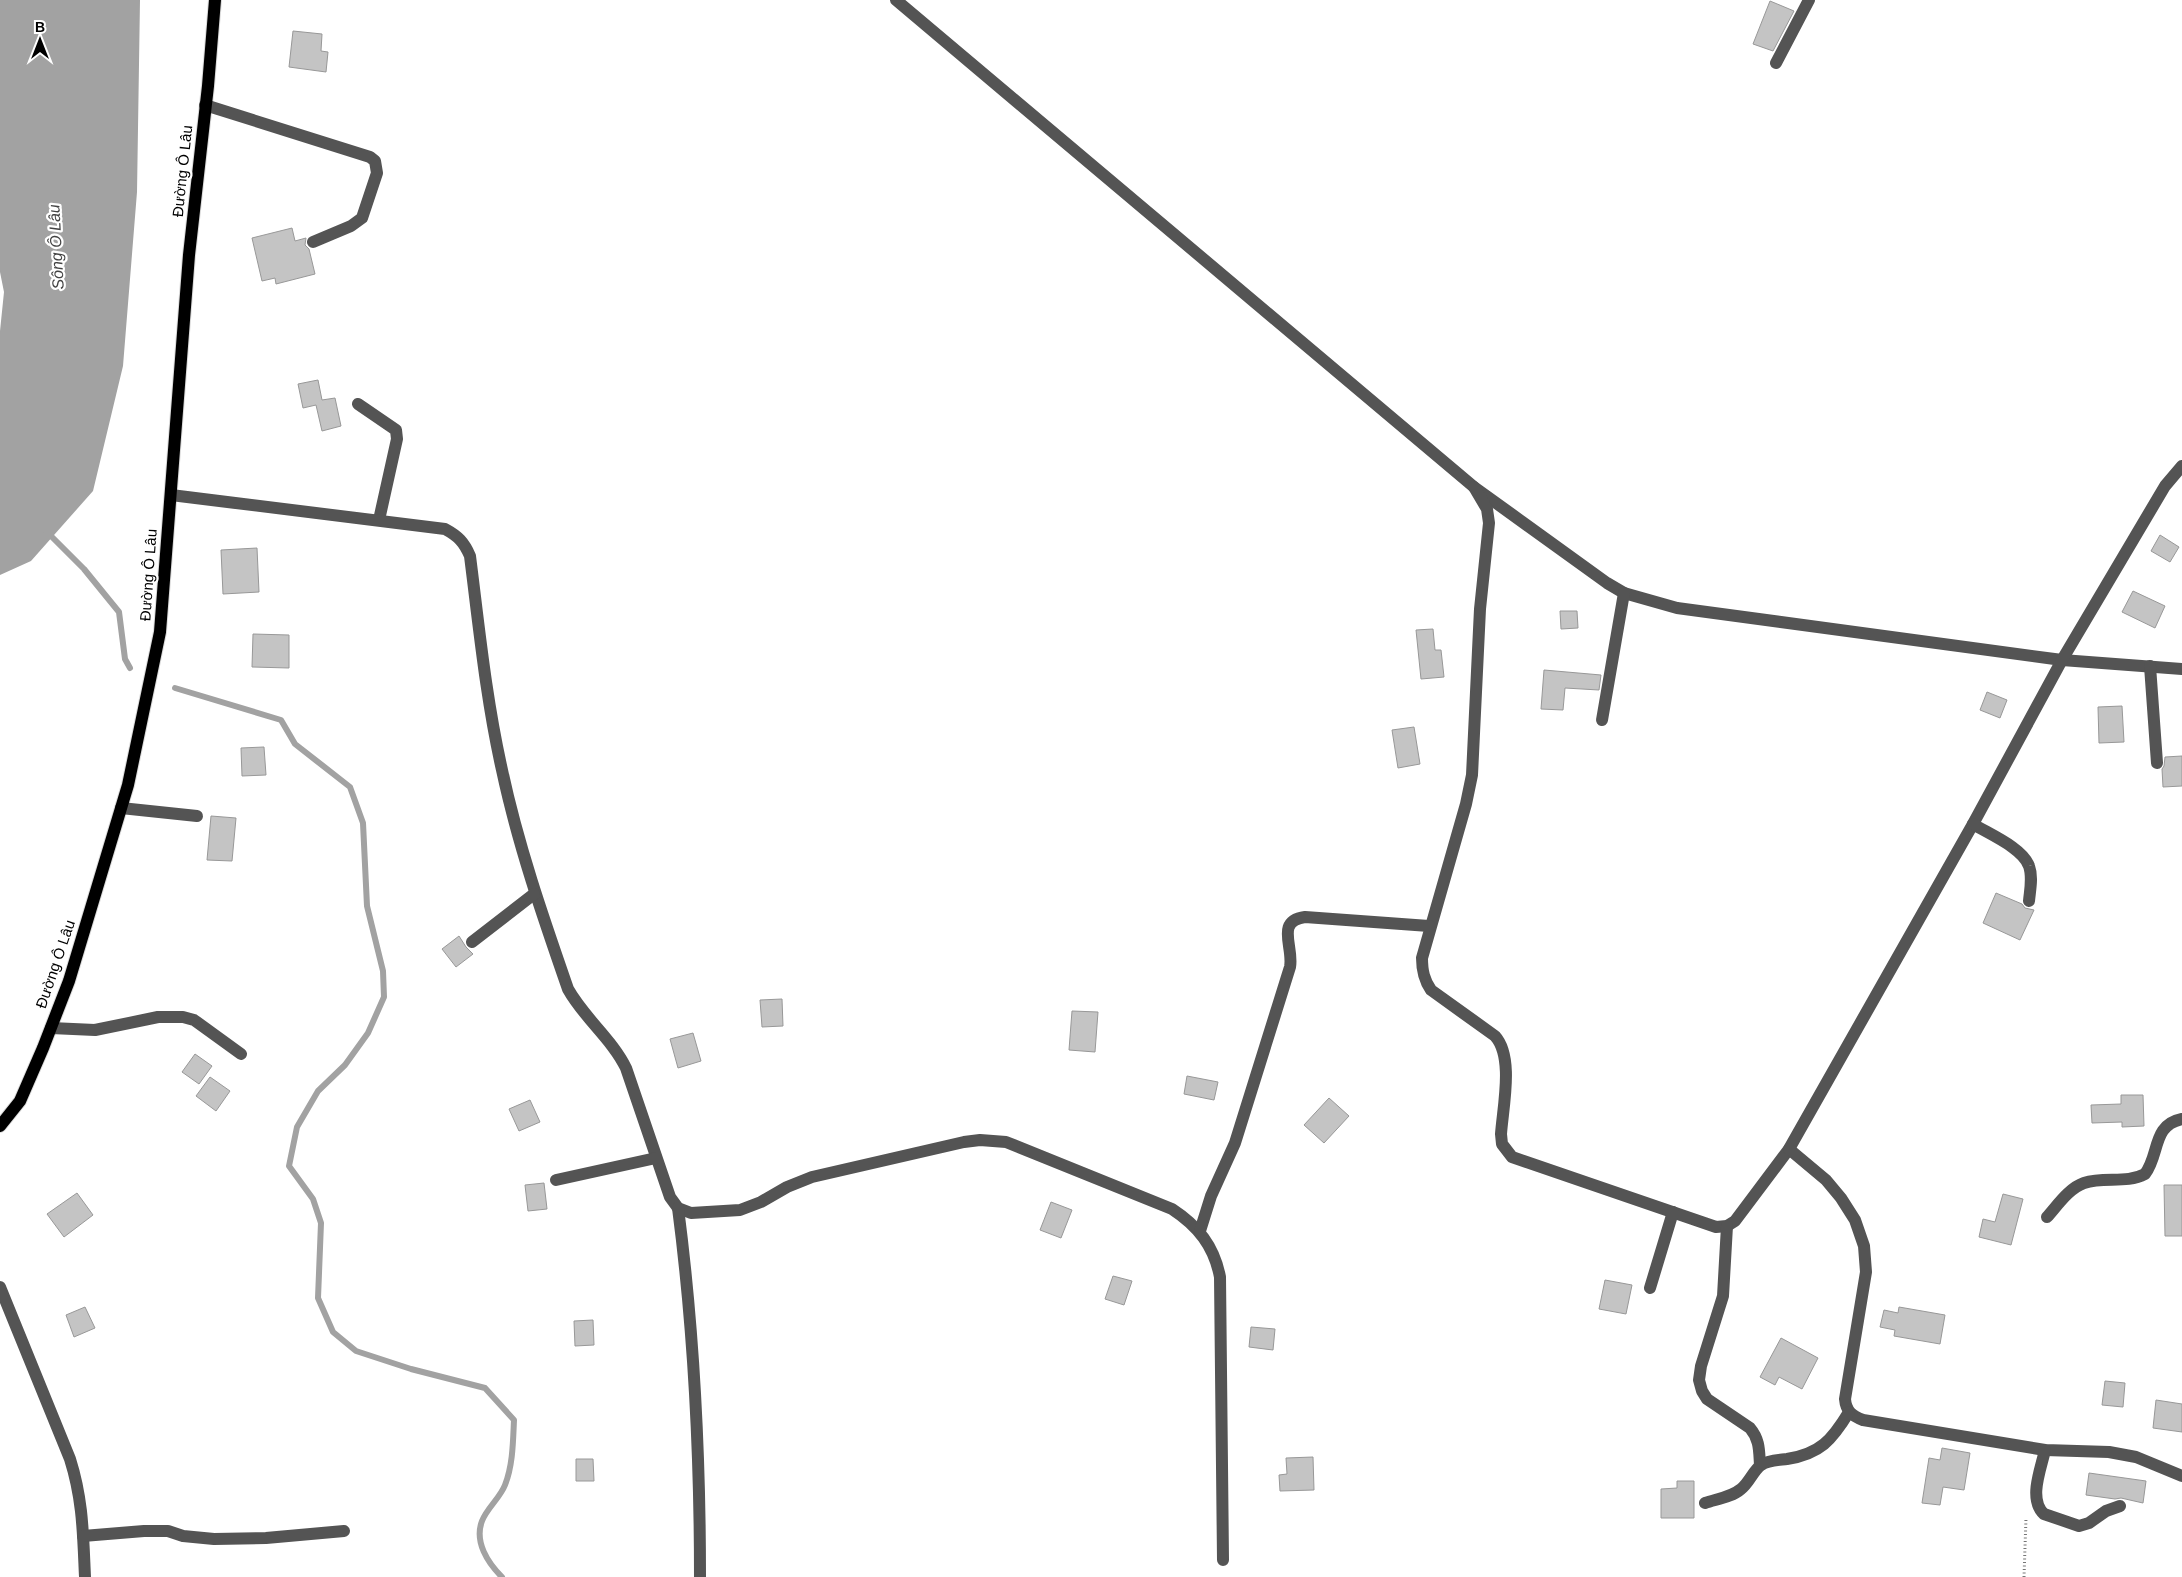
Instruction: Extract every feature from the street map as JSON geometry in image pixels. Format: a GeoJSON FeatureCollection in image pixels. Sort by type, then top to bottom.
{"type":"FeatureCollection","features":[{"type":"Feature","properties":{"kind":"main road","name":"Đường Ô Lâu"},"geometry":{"type":"LineString","coordinates":[[0,1126],[20,1101],[69,981],[128,785],[160,632],[189,255],[215,0]]}},
{"type":"Feature","properties":{"kind":"street"},"geometry":{"type":"LineString","coordinates":[[896,0],[1474,487],[1607,584],[1624,593],[1677,608],[2062,660],[2182,669]]}},
{"type":"Feature","properties":{"kind":"street"},"geometry":{"type":"LineString","coordinates":[[1776,63],[1809,0]]}},
{"type":"Feature","properties":{"kind":"street"},"geometry":{"type":"LineString","coordinates":[[205,105],[370,157],[374,161],[377,173],[362,218],[351,226],[312,242]]}},
{"type":"Feature","properties":{"kind":"street"},"geometry":{"type":"LineString","coordinates":[[358,404],[396,430],[397,439],[379,520]]}},
{"type":"Feature","properties":{"kind":"street"},"geometry":{"type":"LineString","coordinates":[[1474,487],[1487,509],[1489,524],[1480,609],[1472,775],[1466,804],[1429,926],[1422,958],[1422,970],[1425,981],[1431,990],[1502,1043],[1505,1052],[1501,1134],[1502,1144],[1506,1152],[1512,1157],[1716,1227],[1727,1226],[1735,1221],[1789,1149],[1973,824],[2062,660],[2165,486],[2182,466]]}},
{"type":"Feature","properties":{"kind":"street"},"geometry":{"type":"LineString","coordinates":[[171,495],[445,529],[456,535],[464,543],[470,556],[483,667],[499,754],[534,894],[568,989],[583,1013],[620,1057],[626,1068],[670,1197],[678,1208],[693,1348],[699,1452],[700,1577]]}},
{"type":"Feature","properties":{"kind":"street"},"geometry":{"type":"LineString","coordinates":[[1602,720],[1624,593]]}},
{"type":"Feature","properties":{"kind":"street"},"geometry":{"type":"LineString","coordinates":[[2150,666],[2157,763]]}},
{"type":"Feature","properties":{"kind":"street"},"geometry":{"type":"LineString","coordinates":[[122,808],[197,816]]}},
{"type":"Feature","properties":{"kind":"street"},"geometry":{"type":"LineString","coordinates":[[1973,824],[2019,851],[2026,858],[2031,876],[2029,901]]}},
{"type":"Feature","properties":{"kind":"street"},"geometry":{"type":"LineString","coordinates":[[472,942],[534,894]]}},
{"type":"Feature","properties":{"kind":"street"},"geometry":{"type":"LineString","coordinates":[[1200,1231],[1212,1196],[1235,1143],[1290,967],[1292,957],[1287,935],[1289,925],[1296,918],[1305,917],[1429,926]]}},
{"type":"Feature","properties":{"kind":"street"},"geometry":{"type":"LineString","coordinates":[[51,1028],[95,1030],[158,1016],[183,1016],[194,1020],[241,1054]]}},
{"type":"Feature","properties":{"kind":"street"},"geometry":{"type":"LineString","coordinates":[[2047,1217],[2075,1187],[2083,1183],[2131,1179],[2145,1174],[2162,1131],[2167,1124],[2182,1119]]}},
{"type":"Feature","properties":{"kind":"street"},"geometry":{"type":"LineString","coordinates":[[678,1208],[691,1212],[740,1210],[761,1202],[799,1181],[812,1177],[964,1142],[992,1140],[1006,1142],[1172,1209],[1200,1231],[1217,1261],[1220,1277],[1223,1560]]}},
{"type":"Feature","properties":{"kind":"street"},"geometry":{"type":"LineString","coordinates":[[1789,1149],[1826,1180],[1840,1198],[1855,1220],[1864,1246],[1866,1272],[1845,1399],[1849,1412],[1863,1420],[2045,1450],[2109,1452],[2136,1457],[2182,1476]]}},
{"type":"Feature","properties":{"kind":"street"},"geometry":{"type":"LineString","coordinates":[[556,1180],[656,1158]]}},
{"type":"Feature","properties":{"kind":"street"},"geometry":{"type":"LineString","coordinates":[[1650,1288],[1673,1212]]}},
{"type":"Feature","properties":{"kind":"street"},"geometry":{"type":"LineString","coordinates":[[1727,1226],[1723,1296],[1701,1366],[1699,1380],[1702,1391],[1707,1399],[1750,1428],[1754,1433],[1758,1439],[1760,1465]]}},
{"type":"Feature","properties":{"kind":"street"},"geometry":{"type":"LineString","coordinates":[[0,1287],[70,1459],[81,1500],[85,1577]]}},
{"type":"Feature","properties":{"kind":"street"},"geometry":{"type":"LineString","coordinates":[[1705,1502],[1733,1494],[1741,1489],[1760,1465],[1804,1455],[1816,1450],[1831,1439],[1849,1412]]}},
{"type":"Feature","properties":{"kind":"street"},"geometry":{"type":"LineString","coordinates":[[2045,1450],[2036,1499],[2040,1510],[2044,1514],[2074,1526],[2089,1523],[2106,1511],[2120,1506]]}},
{"type":"Feature","properties":{"kind":"street"},"geometry":{"type":"LineString","coordinates":[[83,1536],[144,1531],[168,1532],[184,1536],[214,1539],[266,1538],[344,1531]]}},
{"type":"Feature","properties":{"kind":"path"},"geometry":{"type":"LineString","coordinates":[[2024,1577],[2026,1508],[2037,1489]]}},
{"type":"Feature","properties":{"kind":"water","name":"Sông Ô Lâu"},"geometry":{"type":"Polygon","coordinates":[[[0,0],[140,0],[137,192],[123,366],[93,491],[31,561],[0,575],[0,331],[4,292],[0,272],[0,0]]]}},
{"type":"Feature","properties":{"kind":"building"},"geometry":{"type":"Polygon","coordinates":[[[1770,1],[1794,11],[1773,51],[1753,44],[1770,1]]]}},
{"type":"Feature","properties":{"kind":"building"},"geometry":{"type":"Polygon","coordinates":[[[293,31],[322,34],[321,51],[328,52],[326,72],[289,67],[293,31]]]}},
{"type":"Feature","properties":{"kind":"building"},"geometry":{"type":"Polygon","coordinates":[[[292,228],[295,241],[306,238],[305,245],[309,249],[315,274],[276,284],[275,278],[262,281],[252,238],[292,228]]]}},
{"type":"Feature","properties":{"kind":"building"},"geometry":{"type":"Polygon","coordinates":[[[318,380],[322,400],[335,398],[341,426],[322,431],[316,405],[303,408],[298,384],[318,380]]]}},
{"type":"Feature","properties":{"kind":"building"},"geometry":{"type":"Polygon","coordinates":[[[2160,535],[2179,547],[2170,562],[2151,551],[2160,535]]]}},
{"type":"Feature","properties":{"kind":"building"},"geometry":{"type":"Polygon","coordinates":[[[257,548],[259,592],[223,594],[221,550],[257,548]]]}},
{"type":"Feature","properties":{"kind":"building"},"geometry":{"type":"Polygon","coordinates":[[[2133,591],[2165,606],[2155,628],[2122,612],[2133,591]]]}},
{"type":"Feature","properties":{"kind":"building"},"geometry":{"type":"Polygon","coordinates":[[[1560,611],[1577,611],[1578,628],[1561,629],[1560,611]]]}},
{"type":"Feature","properties":{"kind":"building"},"geometry":{"type":"Polygon","coordinates":[[[1433,629],[1435,650],[1441,650],[1444,677],[1421,679],[1416,630],[1433,629]]]}},
{"type":"Feature","properties":{"kind":"building"},"geometry":{"type":"Polygon","coordinates":[[[253,634],[289,635],[289,668],[252,667],[253,634]]]}},
{"type":"Feature","properties":{"kind":"building"},"geometry":{"type":"Polygon","coordinates":[[[1544,670],[1601,675],[1599,690],[1565,688],[1563,710],[1541,709],[1544,670]]]}},
{"type":"Feature","properties":{"kind":"building"},"geometry":{"type":"Polygon","coordinates":[[[1987,692],[2007,700],[2000,718],[1980,710],[1987,692]]]}},
{"type":"Feature","properties":{"kind":"building"},"geometry":{"type":"Polygon","coordinates":[[[2122,706],[2124,742],[2099,743],[2098,707],[2122,706]]]}},
{"type":"Feature","properties":{"kind":"building"},"geometry":{"type":"Polygon","coordinates":[[[1414,727],[1420,764],[1398,768],[1392,730],[1414,727]]]}},
{"type":"Feature","properties":{"kind":"building"},"geometry":{"type":"Polygon","coordinates":[[[264,747],[266,775],[242,776],[241,748],[264,747]]]}},
{"type":"Feature","properties":{"kind":"building"},"geometry":{"type":"Polygon","coordinates":[[[2182,756],[2182,786],[2163,787],[2162,769],[2165,757],[2182,756]]]}},
{"type":"Feature","properties":{"kind":"building"},"geometry":{"type":"Polygon","coordinates":[[[211,816],[236,818],[232,861],[207,860],[211,816]]]}},
{"type":"Feature","properties":{"kind":"building"},"geometry":{"type":"Polygon","coordinates":[[[1996,893],[2022,904],[2025,908],[2034,910],[2020,940],[1983,923],[1996,893]]]}},
{"type":"Feature","properties":{"kind":"building"},"geometry":{"type":"Polygon","coordinates":[[[459,936],[473,954],[456,967],[442,949],[459,936]]]}},
{"type":"Feature","properties":{"kind":"building"},"geometry":{"type":"Polygon","coordinates":[[[782,999],[783,1026],[762,1027],[760,1000],[782,999]]]}},
{"type":"Feature","properties":{"kind":"building"},"geometry":{"type":"Polygon","coordinates":[[[1072,1011],[1098,1012],[1095,1052],[1069,1050],[1072,1011]]]}},
{"type":"Feature","properties":{"kind":"building"},"geometry":{"type":"Polygon","coordinates":[[[693,1033],[701,1061],[678,1068],[670,1039],[693,1033]]]}},
{"type":"Feature","properties":{"kind":"building"},"geometry":{"type":"Polygon","coordinates":[[[195,1054],[212,1066],[199,1084],[182,1072],[195,1054]]]}},
{"type":"Feature","properties":{"kind":"building"},"geometry":{"type":"Polygon","coordinates":[[[1187,1076],[1218,1082],[1214,1100],[1184,1094],[1187,1076]]]}},
{"type":"Feature","properties":{"kind":"building"},"geometry":{"type":"Polygon","coordinates":[[[210,1077],[230,1091],[216,1111],[196,1096],[210,1077]]]}},
{"type":"Feature","properties":{"kind":"building"},"geometry":{"type":"Polygon","coordinates":[[[2121,1095],[2143,1095],[2144,1126],[2122,1127],[2122,1122],[2092,1123],[2091,1105],[2121,1104],[2121,1095]]]}},
{"type":"Feature","properties":{"kind":"building"},"geometry":{"type":"Polygon","coordinates":[[[1329,1098],[1349,1116],[1324,1143],[1304,1125],[1329,1098]]]}},
{"type":"Feature","properties":{"kind":"building"},"geometry":{"type":"Polygon","coordinates":[[[530,1100],[540,1122],[519,1131],[509,1109],[530,1100]]]}},
{"type":"Feature","properties":{"kind":"building"},"geometry":{"type":"Polygon","coordinates":[[[544,1183],[547,1209],[528,1211],[525,1185],[544,1183]]]}},
{"type":"Feature","properties":{"kind":"building"},"geometry":{"type":"Polygon","coordinates":[[[2164,1185],[2182,1185],[2182,1236],[2165,1236],[2164,1185]]]}},
{"type":"Feature","properties":{"kind":"building"},"geometry":{"type":"Polygon","coordinates":[[[77,1193],[93,1215],[64,1237],[47,1214],[77,1193]]]}},
{"type":"Feature","properties":{"kind":"building"},"geometry":{"type":"Polygon","coordinates":[[[2003,1194],[2023,1199],[2011,1245],[1979,1237],[1983,1219],[1995,1222],[2003,1194]]]}},
{"type":"Feature","properties":{"kind":"building"},"geometry":{"type":"Polygon","coordinates":[[[1051,1202],[1072,1210],[1061,1238],[1040,1230],[1051,1202]]]}},
{"type":"Feature","properties":{"kind":"building"},"geometry":{"type":"Polygon","coordinates":[[[1113,1276],[1132,1281],[1124,1305],[1105,1299],[1113,1276]]]}},
{"type":"Feature","properties":{"kind":"building"},"geometry":{"type":"Polygon","coordinates":[[[1605,1280],[1632,1285],[1626,1314],[1599,1309],[1605,1280]]]}},
{"type":"Feature","properties":{"kind":"building"},"geometry":{"type":"Polygon","coordinates":[[[85,1307],[95,1328],[74,1337],[66,1315],[85,1307]]]}},
{"type":"Feature","properties":{"kind":"building"},"geometry":{"type":"Polygon","coordinates":[[[1899,1307],[1945,1315],[1940,1344],[1894,1336],[1895,1330],[1880,1327],[1884,1310],[1898,1313],[1899,1307]]]}},
{"type":"Feature","properties":{"kind":"building"},"geometry":{"type":"Polygon","coordinates":[[[593,1320],[594,1345],[575,1346],[574,1321],[593,1320]]]}},
{"type":"Feature","properties":{"kind":"building"},"geometry":{"type":"Polygon","coordinates":[[[1251,1327],[1275,1329],[1273,1350],[1249,1347],[1251,1327]]]}},
{"type":"Feature","properties":{"kind":"building"},"geometry":{"type":"Polygon","coordinates":[[[1781,1338],[1818,1358],[1802,1389],[1779,1377],[1775,1385],[1760,1377],[1781,1338]]]}},
{"type":"Feature","properties":{"kind":"building"},"geometry":{"type":"Polygon","coordinates":[[[2105,1381],[2125,1383],[2123,1407],[2102,1405],[2105,1381]]]}},
{"type":"Feature","properties":{"kind":"building"},"geometry":{"type":"Polygon","coordinates":[[[2156,1400],[2182,1404],[2182,1432],[2153,1428],[2156,1400]]]}},
{"type":"Feature","properties":{"kind":"building"},"geometry":{"type":"Polygon","coordinates":[[[1942,1448],[1970,1453],[1964,1490],[1943,1487],[1940,1505],[1922,1503],[1929,1458],[1940,1460],[1942,1448]]]}},
{"type":"Feature","properties":{"kind":"building"},"geometry":{"type":"Polygon","coordinates":[[[1313,1457],[1314,1490],[1280,1491],[1279,1475],[1287,1474],[1286,1458],[1313,1457]]]}},
{"type":"Feature","properties":{"kind":"building"},"geometry":{"type":"Polygon","coordinates":[[[576,1459],[593,1459],[594,1481],[576,1481],[576,1459]]]}},
{"type":"Feature","properties":{"kind":"building"},"geometry":{"type":"Polygon","coordinates":[[[2089,1473],[2146,1481],[2143,1503],[2121,1498],[2115,1499],[2086,1495],[2089,1473]]]}},
{"type":"Feature","properties":{"kind":"building"},"geometry":{"type":"Polygon","coordinates":[[[1677,1481],[1694,1481],[1694,1518],[1661,1518],[1661,1489],[1677,1488],[1677,1481]]]}},
{"type":"Feature","properties":{"kind":"waterway"},"geometry":{"type":"LineString","coordinates":[[46,531],[84,569],[119,612],[125,659],[130,668]]}},
{"type":"Feature","properties":{"kind":"waterway"},"geometry":{"type":"LineString","coordinates":[[175,688],[281,720],[295,744],[350,787],[363,823],[367,906],[383,971],[384,997],[368,1033],[345,1065],[318,1091],[297,1127],[289,1166],[313,1199],[321,1223],[318,1298],[333,1332],[356,1351],[411,1369],[485,1388],[514,1420],[508,1477],[503,1490],[484,1516],[480,1529],[481,1544],[487,1559],[502,1577]]}}]}
